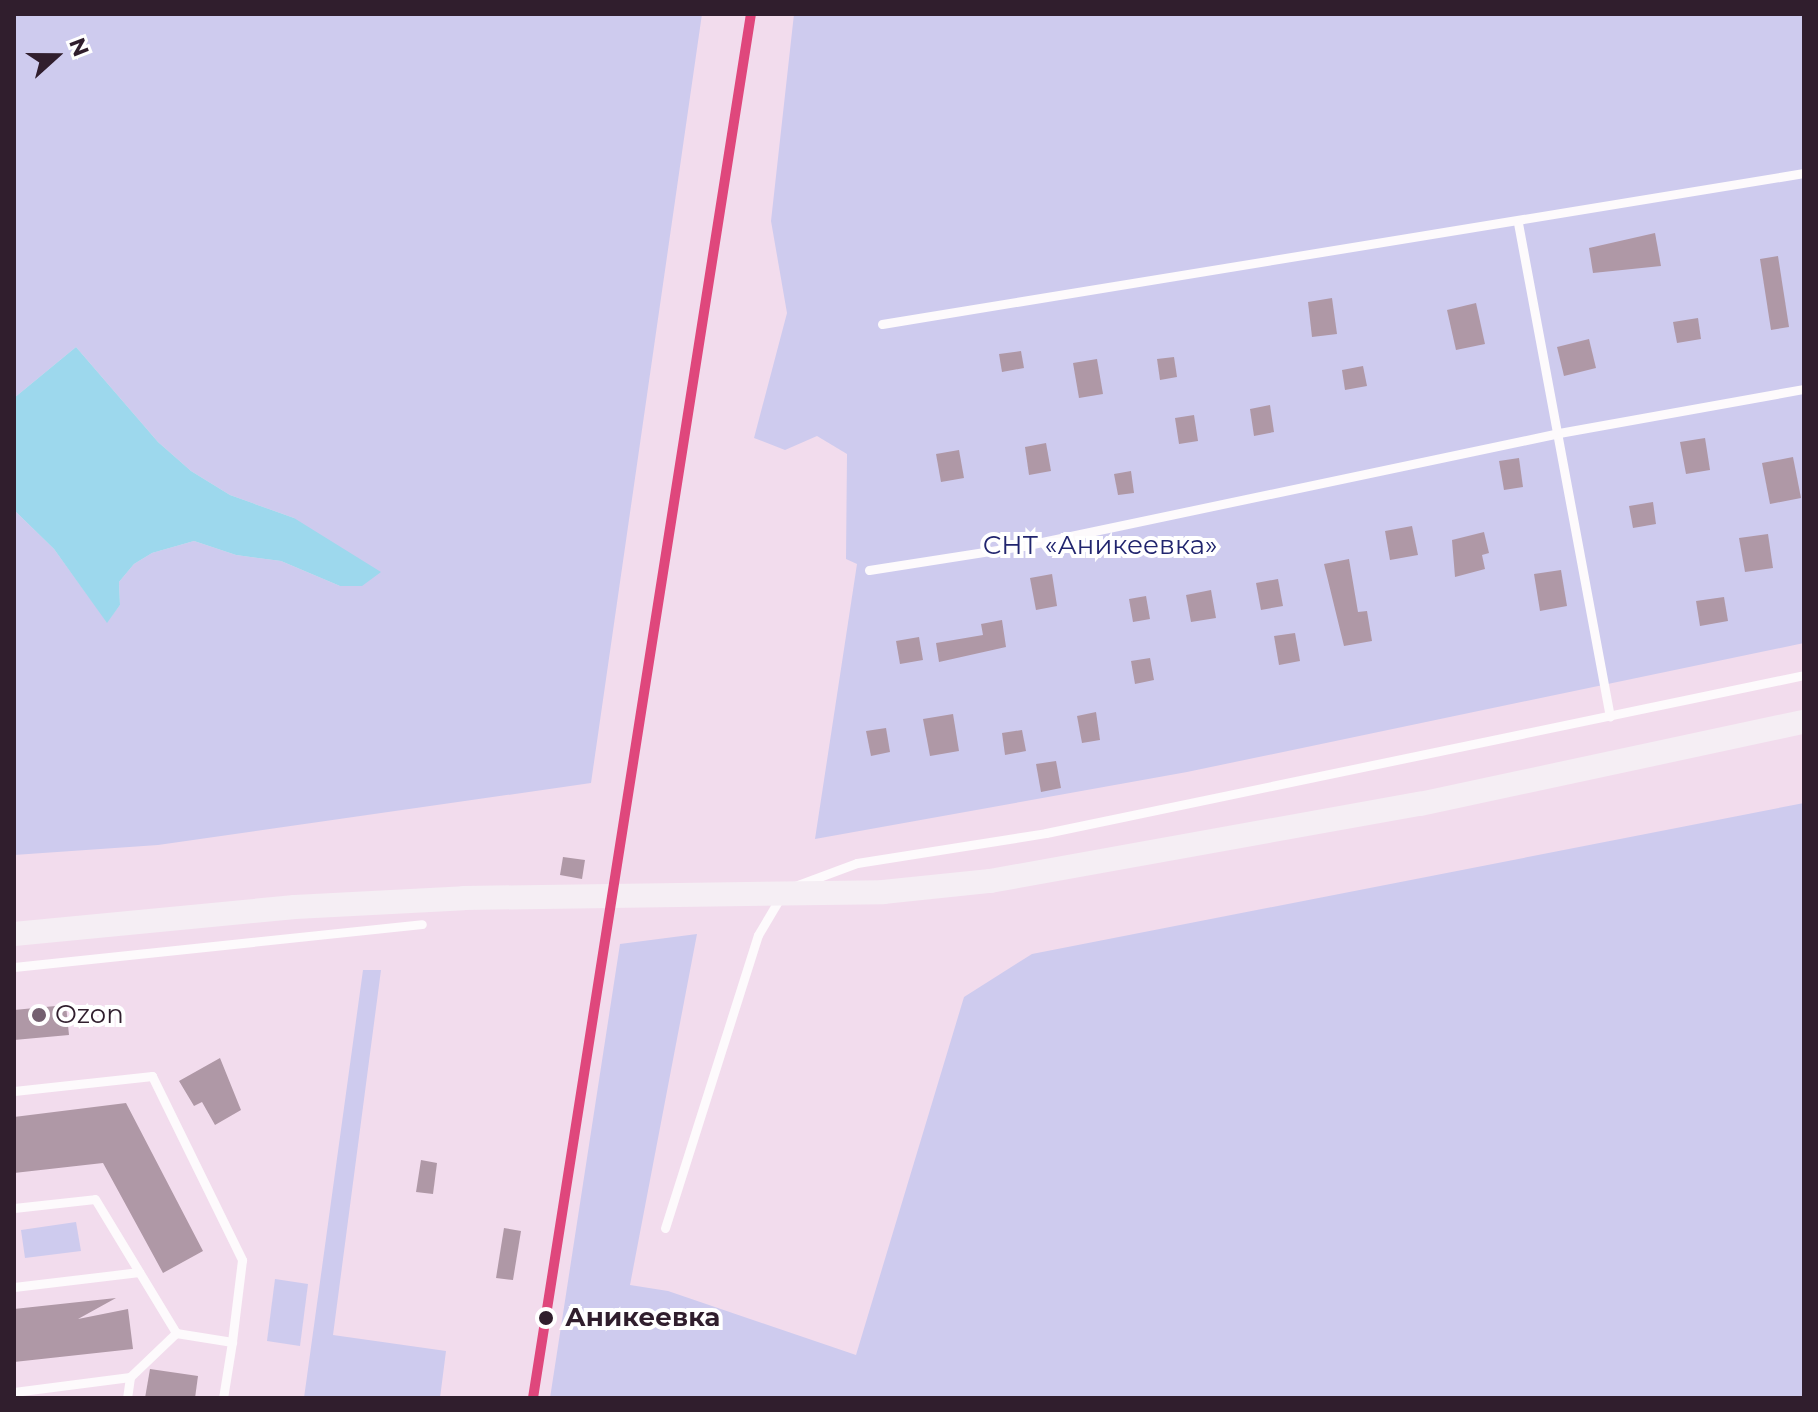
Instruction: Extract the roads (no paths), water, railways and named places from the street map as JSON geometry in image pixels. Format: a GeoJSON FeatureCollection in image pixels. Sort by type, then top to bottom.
{"type":"FeatureCollection","features":[{"type":"Feature","properties":{"kind":"street"},"geometry":{"type":"LineString","coordinates":[[14,934],[151,920],[464,898],[883,892],[990,881],[1412,805],[1804,722]]}},
{"type":"Feature","properties":{"kind":"lane"},"geometry":{"type":"LineString","coordinates":[[882,324],[1518,223],[1804,173]]}},
{"type":"Feature","properties":{"kind":"lane"},"geometry":{"type":"LineString","coordinates":[[1518,223],[1610,717]]}},
{"type":"Feature","properties":{"kind":"lane"},"geometry":{"type":"LineString","coordinates":[[869,570],[1023,546],[1559,433],[1804,389]]}},
{"type":"Feature","properties":{"kind":"lane"},"geometry":{"type":"LineString","coordinates":[[665,1228],[758,935],[780,899],[803,880],[857,863],[1046,833],[1804,675]]}},
{"type":"Feature","properties":{"kind":"lane"},"geometry":{"type":"LineString","coordinates":[[14,967],[422,924]]}},
{"type":"Feature","properties":{"kind":"lane"},"geometry":{"type":"LineString","coordinates":[[14,1091],[152,1076],[242,1260],[223,1398]]}},
{"type":"Feature","properties":{"kind":"lane"},"geometry":{"type":"LineString","coordinates":[[14,1208],[95,1199],[176,1333],[232,1342]]}},
{"type":"Feature","properties":{"kind":"lane"},"geometry":{"type":"LineString","coordinates":[[14,1287],[139,1272]]}},
{"type":"Feature","properties":{"kind":"lane"},"geometry":{"type":"LineString","coordinates":[[14,1392],[130,1377],[176,1333]]}},
{"type":"Feature","properties":{"kind":"lane"},"geometry":{"type":"LineString","coordinates":[[127,1398],[130,1377]]}},
{"type":"Feature","properties":{"kind":"place","name":"Ozon"},"geometry":{"type":"Point","coordinates":[39,1015]}},
{"type":"Feature","properties":{"kind":"place","name":"Аникеевка"},"geometry":{"type":"Point","coordinates":[546,1318]}},
{"type":"Feature","properties":{"kind":"park label","name":"СНТ «Аникеевка»"},"geometry":{"type":"Point","coordinates":[1100,546]}}]}
